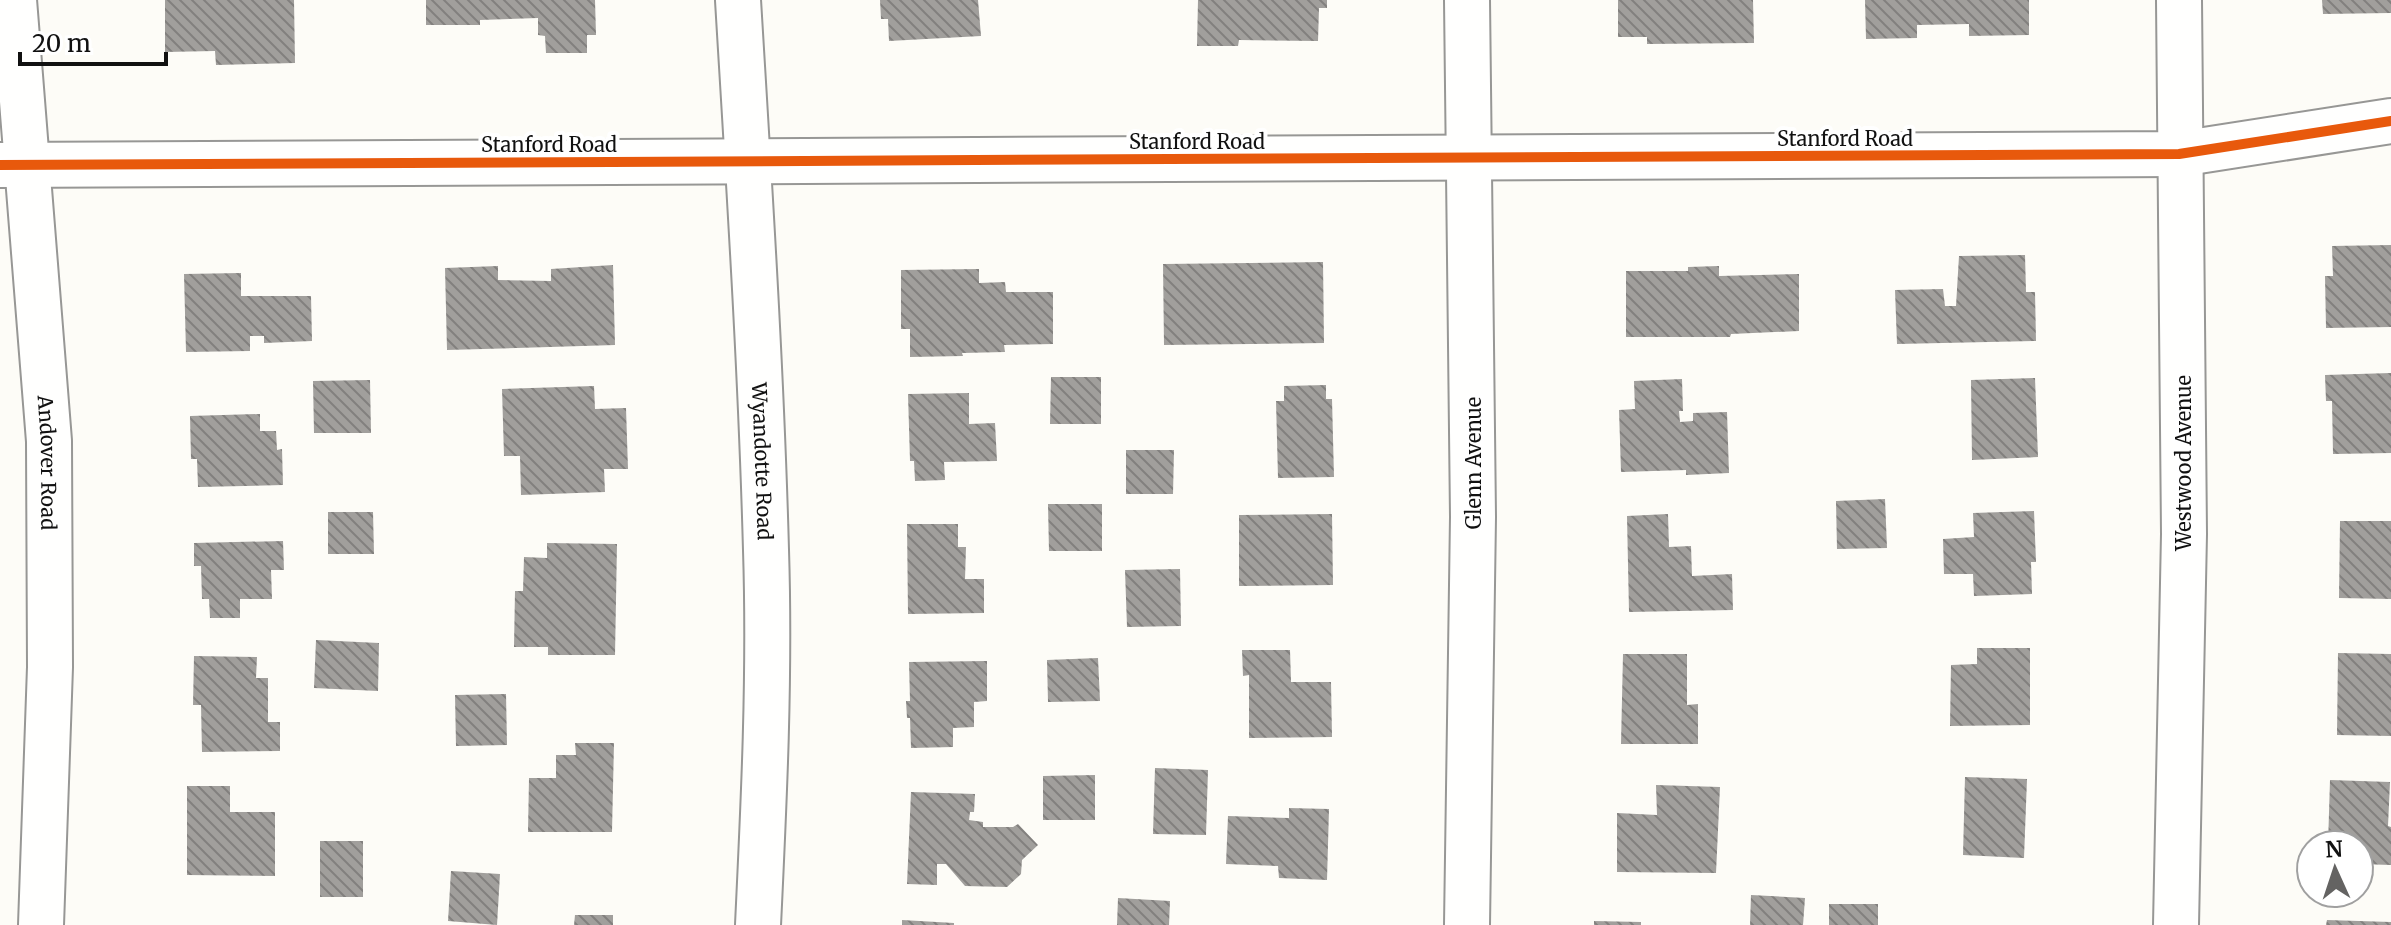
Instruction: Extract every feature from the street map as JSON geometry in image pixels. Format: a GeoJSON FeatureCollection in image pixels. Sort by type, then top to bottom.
{"type":"FeatureCollection","features":[{"type":"Feature","properties":{"kind":"street","name":"Andover Road"},"geometry":{"type":"LineString","coordinates":[[14,0],[14,165],[49,441],[50,667],[41,925]]}},
{"type":"Feature","properties":{"kind":"street","name":"Wyandotte Road"},"geometry":{"type":"LineString","coordinates":[[738,0],[766,553],[764,797],[758,925]]}},
{"type":"Feature","properties":{"kind":"street","name":"Glenn Avenue"},"geometry":{"type":"LineString","coordinates":[[1467,0],[1473,517],[1467,925]]}},
{"type":"Feature","properties":{"kind":"street","name":"Westwood Avenue"},"geometry":{"type":"LineString","coordinates":[[2176,925],[2184,534],[2179,0]]}},
{"type":"Feature","properties":{"kind":"street","name":"Stanford Road"},"geometry":{"type":"LineString","coordinates":[[14,165],[2179,154],[2391,121]]}},
{"type":"Feature","properties":{"kind":"building"},"geometry":{"type":"Polygon","coordinates":[[[165,0],[294,0],[295,63],[216,65],[215,51],[165,52],[165,0]]]}},
{"type":"Feature","properties":{"kind":"building"},"geometry":{"type":"Polygon","coordinates":[[[426,0],[595,0],[596,35],[587,35],[587,53],[546,53],[545,36],[538,35],[538,18],[480,20],[480,25],[426,25],[426,0]]]}},
{"type":"Feature","properties":{"kind":"building"},"geometry":{"type":"Polygon","coordinates":[[[880,0],[978,0],[981,36],[889,41],[888,19],[881,19],[880,0]]]}},
{"type":"Feature","properties":{"kind":"building"},"geometry":{"type":"Polygon","coordinates":[[[1198,0],[1327,0],[1327,8],[1319,8],[1318,41],[1239,40],[1238,46],[1197,46],[1198,0]]]}},
{"type":"Feature","properties":{"kind":"building"},"geometry":{"type":"Polygon","coordinates":[[[1618,0],[1753,0],[1754,43],[1647,44],[1647,37],[1618,37],[1618,0]]]}},
{"type":"Feature","properties":{"kind":"building"},"geometry":{"type":"Polygon","coordinates":[[[1865,0],[2029,0],[2029,35],[1969,36],[1969,24],[1917,25],[1917,38],[1866,39],[1865,0]]]}},
{"type":"Feature","properties":{"kind":"building"},"geometry":{"type":"Polygon","coordinates":[[[2322,0],[2391,0],[2391,13],[2323,14],[2322,0]]]}},
{"type":"Feature","properties":{"kind":"building"},"geometry":{"type":"Polygon","coordinates":[[[2391,245],[2391,327],[2326,328],[2325,276],[2333,276],[2332,246],[2391,245]]]}},
{"type":"Feature","properties":{"kind":"building"},"geometry":{"type":"Polygon","coordinates":[[[2025,255],[2026,292],[2035,292],[2036,341],[1897,344],[1895,290],[1943,289],[1945,306],[1956,306],[1959,256],[2025,255]]]}},
{"type":"Feature","properties":{"kind":"building"},"geometry":{"type":"Polygon","coordinates":[[[1323,262],[1324,343],[1164,345],[1163,264],[1323,262]]]}},
{"type":"Feature","properties":{"kind":"building"},"geometry":{"type":"Polygon","coordinates":[[[613,265],[615,345],[447,350],[445,268],[498,266],[498,280],[551,281],[551,269],[613,265]]]}},
{"type":"Feature","properties":{"kind":"building"},"geometry":{"type":"Polygon","coordinates":[[[1719,266],[1719,276],[1799,274],[1799,331],[1731,334],[1730,337],[1626,337],[1626,271],[1688,271],[1688,267],[1719,266]]]}},
{"type":"Feature","properties":{"kind":"building"},"geometry":{"type":"Polygon","coordinates":[[[979,269],[979,283],[1005,282],[1006,292],[1053,292],[1053,344],[1004,345],[1005,352],[962,353],[963,356],[910,357],[910,329],[901,329],[901,270],[979,269]]]}},
{"type":"Feature","properties":{"kind":"building"},"geometry":{"type":"Polygon","coordinates":[[[241,273],[241,296],[311,296],[312,341],[264,343],[264,336],[250,336],[250,351],[186,352],[184,274],[241,273]]]}},
{"type":"Feature","properties":{"kind":"building"},"geometry":{"type":"Polygon","coordinates":[[[2391,373],[2391,453],[2333,454],[2332,401],[2326,401],[2325,375],[2391,373]]]}},
{"type":"Feature","properties":{"kind":"building"},"geometry":{"type":"Polygon","coordinates":[[[1051,377],[1101,377],[1101,424],[1050,424],[1051,377]]]}},
{"type":"Feature","properties":{"kind":"building"},"geometry":{"type":"Polygon","coordinates":[[[2035,378],[2038,457],[1972,460],[1971,380],[2035,378]]]}},
{"type":"Feature","properties":{"kind":"building"},"geometry":{"type":"Polygon","coordinates":[[[1682,379],[1683,411],[1679,411],[1680,422],[1693,421],[1693,413],[1727,412],[1729,473],[1686,475],[1686,470],[1621,472],[1619,410],[1635,409],[1634,381],[1682,379]]]}},
{"type":"Feature","properties":{"kind":"building"},"geometry":{"type":"Polygon","coordinates":[[[370,380],[371,433],[314,433],[313,381],[370,380]]]}},
{"type":"Feature","properties":{"kind":"building"},"geometry":{"type":"Polygon","coordinates":[[[1326,385],[1326,399],[1332,399],[1334,477],[1278,478],[1276,401],[1284,401],[1284,386],[1326,385]]]}},
{"type":"Feature","properties":{"kind":"building"},"geometry":{"type":"Polygon","coordinates":[[[594,386],[595,409],[626,408],[628,469],[604,469],[605,492],[521,495],[520,456],[504,456],[502,389],[594,386]]]}},
{"type":"Feature","properties":{"kind":"building"},"geometry":{"type":"Polygon","coordinates":[[[969,393],[969,424],[995,423],[997,461],[944,462],[945,480],[915,481],[914,461],[910,461],[908,394],[969,393]]]}},
{"type":"Feature","properties":{"kind":"building"},"geometry":{"type":"Polygon","coordinates":[[[260,414],[260,431],[276,431],[277,450],[282,449],[283,485],[198,487],[197,459],[191,459],[190,416],[260,414]]]}},
{"type":"Feature","properties":{"kind":"building"},"geometry":{"type":"Polygon","coordinates":[[[1126,450],[1174,450],[1173,494],[1126,494],[1126,450]]]}},
{"type":"Feature","properties":{"kind":"building"},"geometry":{"type":"Polygon","coordinates":[[[1885,499],[1887,548],[1837,549],[1836,501],[1885,499]]]}},
{"type":"Feature","properties":{"kind":"building"},"geometry":{"type":"Polygon","coordinates":[[[1048,504],[1102,504],[1102,551],[1049,551],[1048,504]]]}},
{"type":"Feature","properties":{"kind":"building"},"geometry":{"type":"Polygon","coordinates":[[[2034,511],[2036,562],[2031,562],[2032,594],[1974,596],[1973,574],[1944,574],[1943,539],[1974,537],[1973,513],[2034,511]]]}},
{"type":"Feature","properties":{"kind":"building"},"geometry":{"type":"Polygon","coordinates":[[[328,512],[373,512],[374,554],[328,554],[328,512]]]}},
{"type":"Feature","properties":{"kind":"building"},"geometry":{"type":"Polygon","coordinates":[[[1332,514],[1333,585],[1239,586],[1239,515],[1332,514]]]}},
{"type":"Feature","properties":{"kind":"building"},"geometry":{"type":"Polygon","coordinates":[[[1668,514],[1669,547],[1691,546],[1692,576],[1732,574],[1733,610],[1629,612],[1627,516],[1668,514]]]}},
{"type":"Feature","properties":{"kind":"building"},"geometry":{"type":"Polygon","coordinates":[[[2340,521],[2391,521],[2391,599],[2339,598],[2340,521]]]}},
{"type":"Feature","properties":{"kind":"building"},"geometry":{"type":"Polygon","coordinates":[[[907,524],[958,524],[958,547],[966,547],[965,579],[984,579],[984,613],[908,614],[907,524]]]}},
{"type":"Feature","properties":{"kind":"building"},"geometry":{"type":"Polygon","coordinates":[[[283,541],[284,570],[271,570],[272,599],[240,599],[240,618],[210,618],[209,599],[202,599],[201,566],[194,566],[194,543],[283,541]]]}},
{"type":"Feature","properties":{"kind":"building"},"geometry":{"type":"Polygon","coordinates":[[[547,543],[617,544],[615,655],[548,655],[548,647],[514,647],[515,591],[523,591],[524,557],[547,558],[547,543]]]}},
{"type":"Feature","properties":{"kind":"building"},"geometry":{"type":"Polygon","coordinates":[[[1180,569],[1181,626],[1127,627],[1125,570],[1180,569]]]}},
{"type":"Feature","properties":{"kind":"building"},"geometry":{"type":"Polygon","coordinates":[[[316,640],[379,643],[378,691],[314,688],[316,640]]]}},
{"type":"Feature","properties":{"kind":"building"},"geometry":{"type":"Polygon","coordinates":[[[1977,648],[2030,648],[2030,725],[1950,726],[1951,665],[1977,664],[1977,648]]]}},
{"type":"Feature","properties":{"kind":"building"},"geometry":{"type":"Polygon","coordinates":[[[1242,650],[1290,650],[1291,682],[1331,682],[1332,737],[1249,738],[1249,675],[1243,676],[1242,650]]]}},
{"type":"Feature","properties":{"kind":"building"},"geometry":{"type":"Polygon","coordinates":[[[2338,653],[2391,654],[2391,736],[2337,735],[2338,653]]]}},
{"type":"Feature","properties":{"kind":"building"},"geometry":{"type":"Polygon","coordinates":[[[1623,654],[1687,654],[1687,705],[1698,704],[1698,744],[1621,744],[1623,654]]]}},
{"type":"Feature","properties":{"kind":"building"},"geometry":{"type":"Polygon","coordinates":[[[194,656],[257,657],[256,678],[268,678],[268,722],[280,722],[280,751],[202,752],[201,705],[193,705],[194,656]]]}},
{"type":"Feature","properties":{"kind":"building"},"geometry":{"type":"Polygon","coordinates":[[[1098,658],[1100,701],[1048,702],[1047,660],[1098,658]]]}},
{"type":"Feature","properties":{"kind":"building"},"geometry":{"type":"Polygon","coordinates":[[[987,661],[987,701],[974,702],[974,727],[953,728],[953,747],[911,748],[906,701],[910,701],[909,662],[987,661]]]}},
{"type":"Feature","properties":{"kind":"building"},"geometry":{"type":"Polygon","coordinates":[[[506,694],[507,745],[456,746],[455,695],[506,694]]]}},
{"type":"Feature","properties":{"kind":"building"},"geometry":{"type":"Polygon","coordinates":[[[575,743],[614,743],[612,832],[528,832],[529,778],[556,778],[556,755],[576,755],[575,743]]]}},
{"type":"Feature","properties":{"kind":"building"},"geometry":{"type":"Polygon","coordinates":[[[1155,768],[1208,770],[1206,835],[1153,834],[1155,768]]]}},
{"type":"Feature","properties":{"kind":"building"},"geometry":{"type":"Polygon","coordinates":[[[1095,775],[1095,820],[1043,820],[1043,776],[1095,775]]]}},
{"type":"Feature","properties":{"kind":"building"},"geometry":{"type":"Polygon","coordinates":[[[1965,777],[2027,779],[2024,858],[1963,855],[1965,777]]]}},
{"type":"Feature","properties":{"kind":"building"},"geometry":{"type":"Polygon","coordinates":[[[2330,780],[2390,782],[2388,826],[2391,827],[2391,865],[2375,864],[2375,829],[2328,829],[2330,780]]]}},
{"type":"Feature","properties":{"kind":"building"},"geometry":{"type":"Polygon","coordinates":[[[1656,785],[1720,787],[1716,873],[1617,872],[1617,813],[1657,815],[1656,785]]]}},
{"type":"Feature","properties":{"kind":"building"},"geometry":{"type":"Polygon","coordinates":[[[187,786],[230,786],[230,812],[275,812],[275,876],[187,875],[187,786]]]}},
{"type":"Feature","properties":{"kind":"building"},"geometry":{"type":"Polygon","coordinates":[[[911,792],[975,794],[974,812],[970,812],[969,820],[983,822],[983,827],[1013,827],[1018,824],[1038,845],[1022,860],[1021,874],[1007,887],[965,886],[946,864],[937,864],[937,885],[907,884],[911,792]]]}},
{"type":"Feature","properties":{"kind":"building"},"geometry":{"type":"Polygon","coordinates":[[[1289,808],[1329,809],[1327,880],[1279,878],[1278,866],[1226,864],[1228,816],[1289,818],[1289,808]]]}},
{"type":"Feature","properties":{"kind":"building"},"geometry":{"type":"Polygon","coordinates":[[[320,841],[363,841],[363,897],[320,897],[320,841]]]}},
{"type":"Feature","properties":{"kind":"building"},"geometry":{"type":"Polygon","coordinates":[[[451,871],[500,874],[497,925],[448,921],[451,871]]]}},
{"type":"Feature","properties":{"kind":"building"},"geometry":{"type":"Polygon","coordinates":[[[1751,895],[1805,898],[1803,925],[1750,925],[1751,895]]]}},
{"type":"Feature","properties":{"kind":"building"},"geometry":{"type":"Polygon","coordinates":[[[1118,898],[1170,901],[1169,925],[1117,925],[1118,898]]]}},
{"type":"Feature","properties":{"kind":"building"},"geometry":{"type":"Polygon","coordinates":[[[1829,904],[1878,904],[1878,925],[1829,925],[1829,904]]]}},
{"type":"Feature","properties":{"kind":"building"},"geometry":{"type":"Polygon","coordinates":[[[575,915],[613,915],[613,925],[574,925],[575,915]]]}},
{"type":"Feature","properties":{"kind":"building"},"geometry":{"type":"Polygon","coordinates":[[[902,920],[954,923],[954,925],[902,925],[902,920]]]}},
{"type":"Feature","properties":{"kind":"building"},"geometry":{"type":"Polygon","coordinates":[[[2327,920],[2391,922],[2391,925],[2326,925],[2327,920]]]}},
{"type":"Feature","properties":{"kind":"building"},"geometry":{"type":"Polygon","coordinates":[[[1594,921],[1641,922],[1641,925],[1594,925],[1594,921]]]}},
{"type":"Feature","properties":{"kind":"cycle path"},"geometry":{"type":"LineString","coordinates":[[0,165],[2179,154],[2391,121]]}}]}
